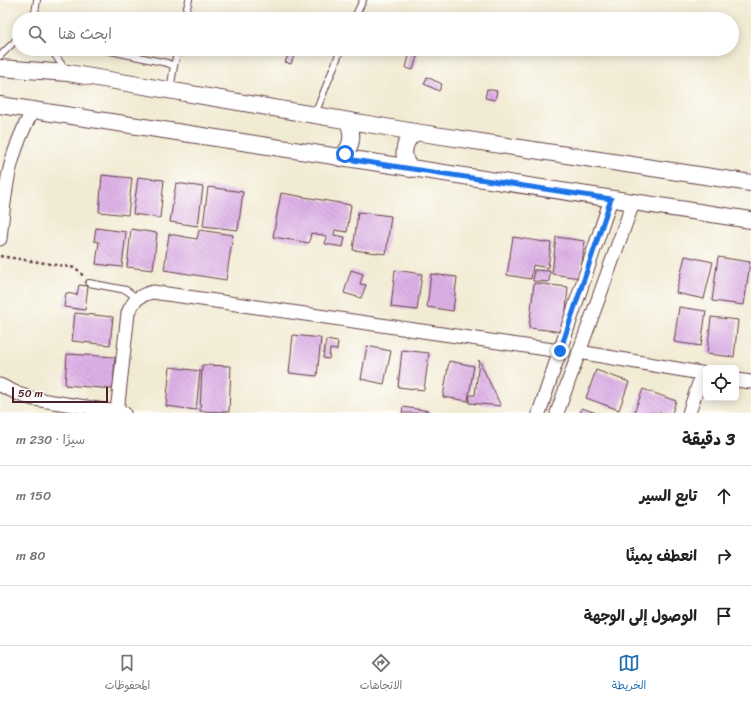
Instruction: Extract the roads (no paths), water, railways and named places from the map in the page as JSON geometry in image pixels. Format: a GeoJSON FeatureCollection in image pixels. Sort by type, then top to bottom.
{"type":"FeatureCollection","features":[{"type":"Feature","properties":{"kind":"street"},"geometry":{"type":"LineString","coordinates":[[0,68],[68,73],[415,132],[751,183]]}},
{"type":"Feature","properties":{"kind":"street"},"geometry":{"type":"LineString","coordinates":[[0,106],[751,220]]}},
{"type":"Feature","properties":{"kind":"street"},"geometry":{"type":"LineString","coordinates":[[0,239],[9,169],[18,139],[33,110]]}},
{"type":"Feature","properties":{"kind":"street"},"geometry":{"type":"LineString","coordinates":[[340,158],[349,148],[352,141],[352,134],[348,121]]}},
{"type":"Feature","properties":{"kind":"street"},"geometry":{"type":"LineString","coordinates":[[410,169],[406,163],[404,149],[410,136],[415,132]]}},
{"type":"Feature","properties":{"kind":"street"},"geometry":{"type":"LineString","coordinates":[[539,413],[611,199]]}},
{"type":"Feature","properties":{"kind":"street"},"geometry":{"type":"LineString","coordinates":[[557,413],[633,202]]}},
{"type":"Feature","properties":{"kind":"street"},"geometry":{"type":"LineString","coordinates":[[0,385],[21,395],[34,399],[121,412],[128,313],[131,305],[137,298],[144,294],[153,292],[560,351]]}},
{"type":"Feature","properties":{"kind":"street"},"geometry":{"type":"LineString","coordinates":[[579,352],[703,374]]}},
{"type":"Feature","properties":{"kind":"street"},"geometry":{"type":"LineString","coordinates":[[690,413],[703,377]]}},
{"type":"Feature","properties":{"kind":"street"},"geometry":{"type":"LineString","coordinates":[[739,380],[751,382]]}},
{"type":"Feature","properties":{"kind":"lane"},"geometry":{"type":"LineString","coordinates":[[35,12],[37,0]]}},
{"type":"Feature","properties":{"kind":"lane"},"geometry":{"type":"LineString","coordinates":[[186,12],[189,0]]}},
{"type":"Feature","properties":{"kind":"lane"},"geometry":{"type":"LineString","coordinates":[[357,12],[362,0]]}},
{"type":"Feature","properties":{"kind":"lane"},"geometry":{"type":"LineString","coordinates":[[0,56],[12,44]]}},
{"type":"Feature","properties":{"kind":"lane"},"geometry":{"type":"LineString","coordinates":[[56,56],[68,73]]}},
{"type":"Feature","properties":{"kind":"lane"},"geometry":{"type":"LineString","coordinates":[[134,56],[167,63],[174,66]]}},
{"type":"Feature","properties":{"kind":"lane"},"geometry":{"type":"LineString","coordinates":[[170,91],[176,56]]}},
{"type":"Feature","properties":{"kind":"lane"},"geometry":{"type":"LineString","coordinates":[[314,115],[339,56]]}},
{"type":"Feature","properties":{"kind":"lane"},"geometry":{"type":"LineString","coordinates":[[89,283],[126,290],[137,298]]}}]}
